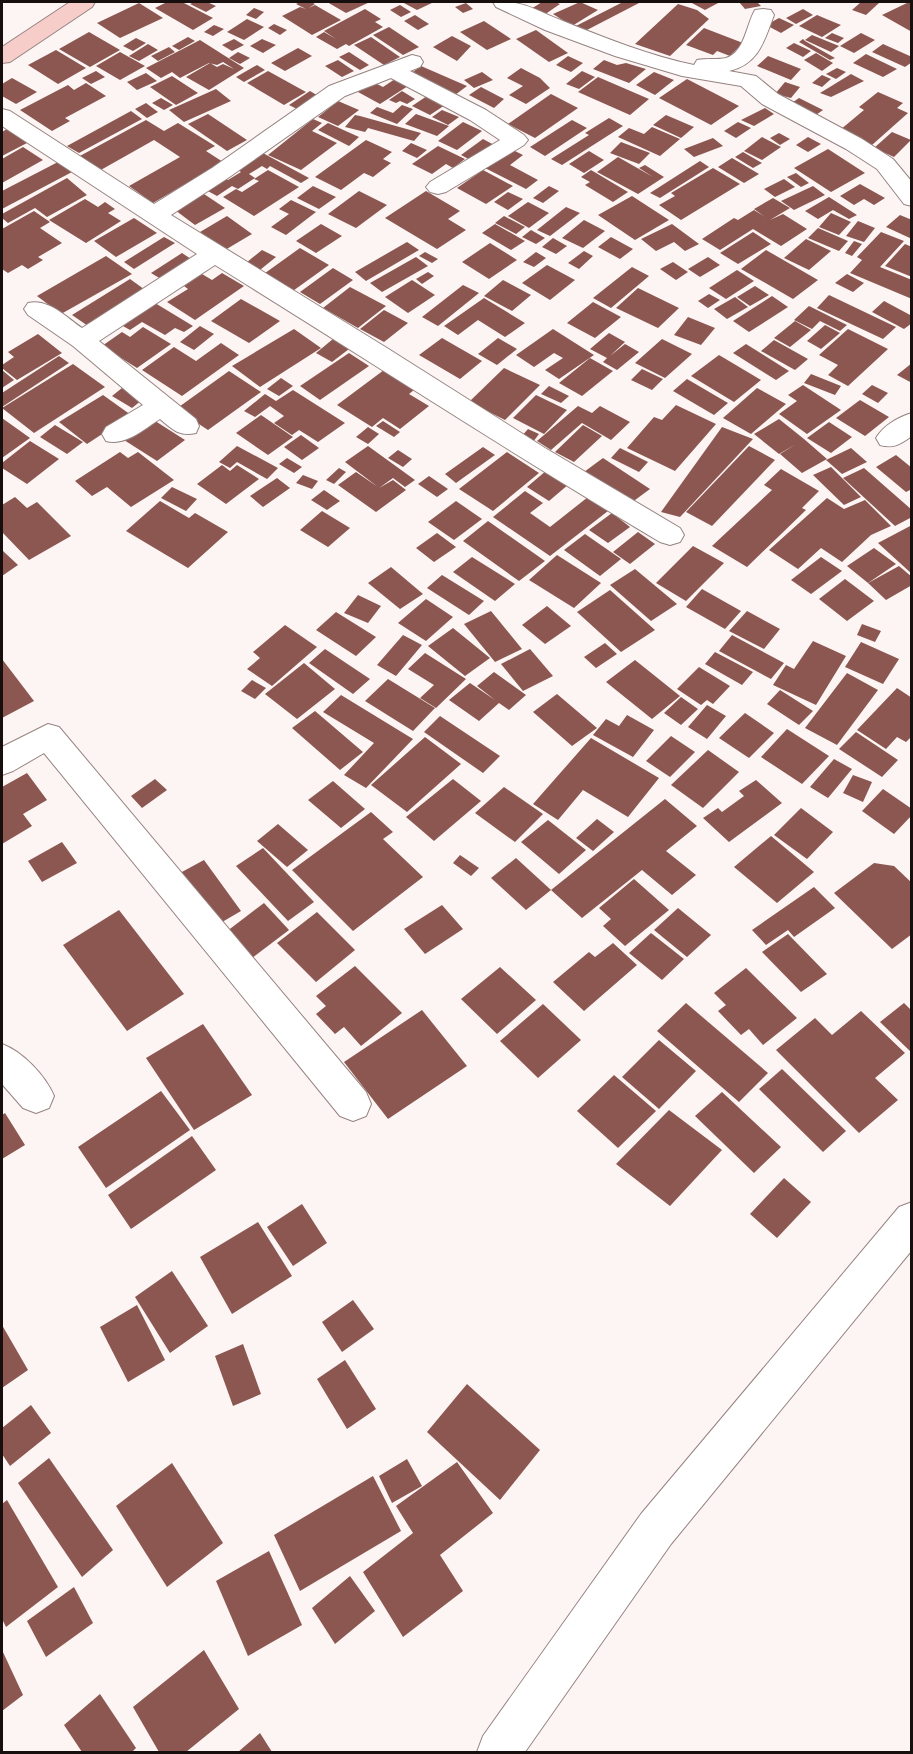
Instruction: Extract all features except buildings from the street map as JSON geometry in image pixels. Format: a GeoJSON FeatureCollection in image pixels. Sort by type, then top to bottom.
{"type":"FeatureCollection","features":[{"type":"Feature","properties":{"kind":"main road"},"geometry":{"type":"LineString","coordinates":[[2,57],[84,2]]}},
{"type":"Feature","properties":{"kind":"street"},"geometry":{"type":"LineString","coordinates":[[504,2],[553,25],[682,69],[748,81],[770,99],[854,144],[885,164],[912,199]]}},
{"type":"Feature","properties":{"kind":"street"},"geometry":{"type":"LineString","coordinates":[[664,63],[722,66],[736,63],[748,55],[763,15]]}},
{"type":"Feature","properties":{"kind":"street"},"geometry":{"type":"LineString","coordinates":[[154,215],[220,173],[337,91],[402,66],[516,140],[438,187]]}},
{"type":"Feature","properties":{"kind":"street"},"geometry":{"type":"LineString","coordinates":[[2,116],[214,254],[378,354],[535,455],[670,535]]}},
{"type":"Feature","properties":{"kind":"street"},"geometry":{"type":"LineString","coordinates":[[82,340],[214,254]]}},
{"type":"Feature","properties":{"kind":"street"},"geometry":{"type":"LineString","coordinates":[[37,309],[82,340],[186,426]]}},
{"type":"Feature","properties":{"kind":"street"},"geometry":{"type":"LineString","coordinates":[[116,434],[162,406]]}},
{"type":"Feature","properties":{"kind":"street"},"geometry":{"type":"LineString","coordinates":[[2,762],[48,736],[353,1104]]}},
{"type":"Feature","properties":{"kind":"street"},"geometry":{"type":"LineString","coordinates":[[2,1060],[36,1096]]}},
{"type":"Feature","properties":{"kind":"street"},"geometry":{"type":"LineString","coordinates":[[499,1752],[656,1529],[912,1220]]}}]}
